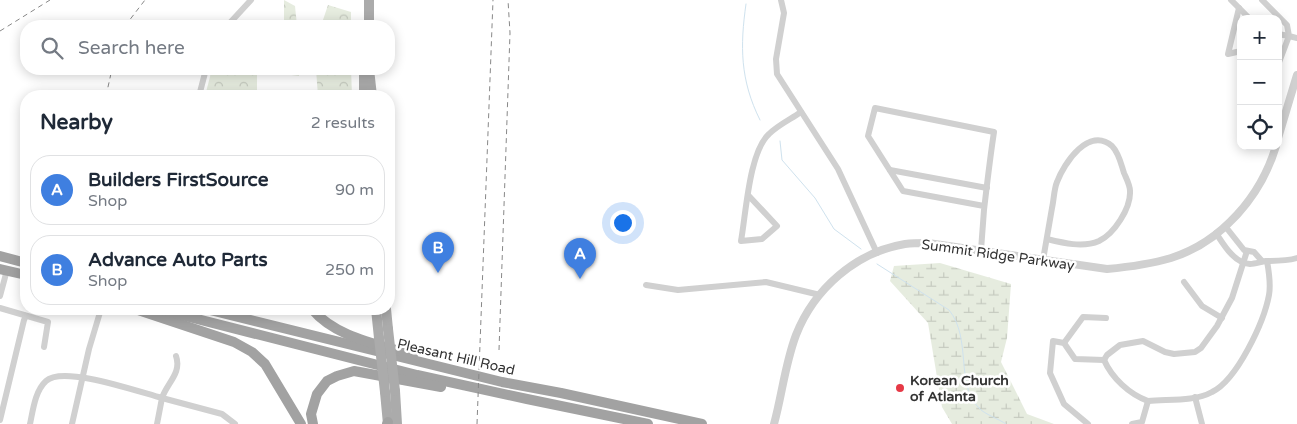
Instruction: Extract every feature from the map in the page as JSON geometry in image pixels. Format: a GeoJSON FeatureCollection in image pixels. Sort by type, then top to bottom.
{"type":"FeatureCollection","features":[{"type":"Feature","properties":{"kind":"highway"},"geometry":{"type":"LineString","coordinates":[[0,256],[20,261]]}},
{"type":"Feature","properties":{"kind":"highway"},"geometry":{"type":"LineString","coordinates":[[4,270],[20,274]]}},
{"type":"Feature","properties":{"kind":"highway"},"geometry":{"type":"LineString","coordinates":[[153,315],[234,342],[252,352],[265,364],[301,424]]}},
{"type":"Feature","properties":{"kind":"highway","name":"Pleasant Hill Road"},"geometry":{"type":"LineString","coordinates":[[182,315],[417,375],[527,400],[648,424]]}},
{"type":"Feature","properties":{"kind":"highway","name":"Pleasant Hill Road"},"geometry":{"type":"LineString","coordinates":[[230,315],[502,382],[702,424]]}},
{"type":"Feature","properties":{"kind":"highway"},"geometry":{"type":"LineString","coordinates":[[317,315],[332,327],[348,334],[502,382]]}},
{"type":"Feature","properties":{"kind":"highway"},"geometry":{"type":"LineString","coordinates":[[314,424],[312,414],[317,394],[327,381],[354,371],[492,396],[527,400]]}},
{"type":"Feature","properties":{"kind":"highway"},"geometry":{"type":"LineString","coordinates":[[278,384],[294,424]]}},
{"type":"Feature","properties":{"kind":"main road"},"geometry":{"type":"LineString","coordinates":[[368,20],[369,0]]}},
{"type":"Feature","properties":{"kind":"main road"},"geometry":{"type":"LineString","coordinates":[[364,75],[364,90]]}},
{"type":"Feature","properties":{"kind":"main road"},"geometry":{"type":"LineString","coordinates":[[369,75],[371,90]]}},
{"type":"Feature","properties":{"kind":"main road"},"geometry":{"type":"LineString","coordinates":[[378,315],[383,329],[390,392],[390,423]]}},
{"type":"Feature","properties":{"kind":"main road"},"geometry":{"type":"LineString","coordinates":[[383,329],[385,315]]}},
{"type":"Feature","properties":{"kind":"street"},"geometry":{"type":"LineString","coordinates":[[233,20],[251,0]]}},
{"type":"Feature","properties":{"kind":"street"},"geometry":{"type":"LineString","coordinates":[[781,0],[784,13],[776,59],[777,74],[838,169],[878,253]]}},
{"type":"Feature","properties":{"kind":"street"},"geometry":{"type":"LineString","coordinates":[[1231,0],[1246,15]]}},
{"type":"Feature","properties":{"kind":"street"},"geometry":{"type":"LineString","coordinates":[[1262,0],[1286,25],[1289,36],[1280,60]]}},
{"type":"Feature","properties":{"kind":"street"},"geometry":{"type":"LineString","coordinates":[[1237,15],[1239,8]]}},
{"type":"Feature","properties":{"kind":"street"},"geometry":{"type":"LineString","coordinates":[[1237,16],[1228,54],[1237,52]]}},
{"type":"Feature","properties":{"kind":"street"},"geometry":{"type":"LineString","coordinates":[[1282,35],[1297,38]]}},
{"type":"Feature","properties":{"kind":"street"},"geometry":{"type":"LineString","coordinates":[[201,90],[205,75]]}},
{"type":"Feature","properties":{"kind":"street"},"geometry":{"type":"LineString","coordinates":[[1282,125],[1297,75]]}},
{"type":"Feature","properties":{"kind":"street"},"geometry":{"type":"LineString","coordinates":[[981,250],[984,206],[994,132],[875,108],[868,136],[903,191],[984,206]]}},
{"type":"Feature","properties":{"kind":"street"},"geometry":{"type":"LineString","coordinates":[[748,195],[778,226],[762,239],[742,241],[748,195],[753,168],[764,141],[769,134],[801,112]]}},
{"type":"Feature","properties":{"kind":"street"},"geometry":{"type":"LineString","coordinates":[[1043,260],[1057,182],[1067,164],[1075,152],[1084,145],[1097,140],[1110,145],[1117,152],[1130,191],[1126,209],[1117,227],[1099,240],[1082,244],[1047,239]]}},
{"type":"Feature","properties":{"kind":"street","name":"Summit Ridge Parkway"},"geometry":{"type":"LineString","coordinates":[[774,424],[788,360],[796,334],[820,295],[840,274],[856,262],[906,244],[928,243],[1107,269],[1131,267],[1172,258],[1194,248],[1226,226],[1261,182],[1275,150]]}},
{"type":"Feature","properties":{"kind":"street"},"geometry":{"type":"LineString","coordinates":[[890,170],[986,188]]}},
{"type":"Feature","properties":{"kind":"street"},"geometry":{"type":"LineString","coordinates":[[1104,360],[1114,376],[1123,385],[1148,401],[1195,398],[1212,393],[1223,384],[1244,358],[1270,294],[1270,280],[1265,261],[1259,256],[1246,251],[1226,226]]}},
{"type":"Feature","properties":{"kind":"street"},"geometry":{"type":"LineString","coordinates":[[1216,233],[1229,252],[1242,262],[1248,264],[1297,258]]}},
{"type":"Feature","properties":{"kind":"street"},"geometry":{"type":"LineString","coordinates":[[1104,360],[1107,355],[1120,345],[1143,341],[1165,352],[1174,354],[1195,352],[1201,348],[1222,318],[1232,298],[1246,251]]}},
{"type":"Feature","properties":{"kind":"street"},"geometry":{"type":"LineString","coordinates":[[0,296],[4,270]]}},
{"type":"Feature","properties":{"kind":"street"},"geometry":{"type":"LineString","coordinates":[[646,285],[678,290],[766,282],[820,295]]}},
{"type":"Feature","properties":{"kind":"street"},"geometry":{"type":"LineString","coordinates":[[1184,282],[1202,306],[1222,318]]}},
{"type":"Feature","properties":{"kind":"street"},"geometry":{"type":"LineString","coordinates":[[0,308],[20,314]]}},
{"type":"Feature","properties":{"kind":"street"},"geometry":{"type":"LineString","coordinates":[[23,315],[48,322],[44,347]]}},
{"type":"Feature","properties":{"kind":"street"},"geometry":{"type":"LineString","coordinates":[[72,424],[89,349],[100,315]]}},
{"type":"Feature","properties":{"kind":"street"},"geometry":{"type":"LineString","coordinates":[[0,420],[26,316]]}},
{"type":"Feature","properties":{"kind":"street"},"geometry":{"type":"LineString","coordinates":[[1064,343],[1084,317],[1106,318]]}},
{"type":"Feature","properties":{"kind":"street"},"geometry":{"type":"LineString","coordinates":[[1088,424],[1064,404],[1050,373],[1053,341],[1064,343],[1075,359],[1104,360]]}},
{"type":"Feature","properties":{"kind":"street"},"geometry":{"type":"LineString","coordinates":[[157,424],[165,390],[178,370],[179,363],[176,356]]}},
{"type":"Feature","properties":{"kind":"street"},"geometry":{"type":"LineString","coordinates":[[30,424],[39,388],[46,380],[61,376],[83,377],[222,414],[235,424]]}},
{"type":"Feature","properties":{"kind":"street"},"geometry":{"type":"LineString","coordinates":[[1195,398],[1202,424]]}},
{"type":"Feature","properties":{"kind":"street"},"geometry":{"type":"LineString","coordinates":[[1132,424],[1142,422],[1148,401]]}},
{"type":"Feature","properties":{"kind":"green space"},"geometry":{"type":"Polygon","coordinates":[[[284,0],[295,6],[296,20],[284,20],[284,0]]]}},
{"type":"Feature","properties":{"kind":"green space"},"geometry":{"type":"Polygon","coordinates":[[[328,5],[351,12],[351,20],[323,20],[328,5]]]}},
{"type":"Feature","properties":{"kind":"green space"},"geometry":{"type":"Polygon","coordinates":[[[210,75],[257,75],[257,90],[207,90],[210,75]]]}},
{"type":"Feature","properties":{"kind":"green space"},"geometry":{"type":"Polygon","coordinates":[[[316,75],[351,75],[352,90],[318,90],[316,75]]]}},
{"type":"Feature","properties":{"kind":"green space"},"geometry":{"type":"Polygon","coordinates":[[[940,263],[1011,284],[1007,338],[1001,362],[1027,414],[1054,424],[952,424],[942,407],[928,323],[890,281],[894,266],[940,263]]]}},
{"type":"Feature","properties":{"kind":"waterway"},"geometry":{"type":"LineString","coordinates":[[746,4],[743,63],[753,105],[760,120]]}},
{"type":"Feature","properties":{"kind":"waterway"},"geometry":{"type":"LineString","coordinates":[[780,141],[782,160],[815,198],[834,229],[861,249]]}},
{"type":"Feature","properties":{"kind":"waterway"},"geometry":{"type":"LineString","coordinates":[[877,264],[949,310],[956,321],[960,334],[967,387],[972,398],[981,410],[1006,424]]}},
{"type":"Feature","properties":{"kind":"railway"},"geometry":{"type":"LineString","coordinates":[[0,31],[50,0]]}},
{"type":"Feature","properties":{"kind":"railway"},"geometry":{"type":"LineString","coordinates":[[130,20],[145,0]]}},
{"type":"Feature","properties":{"kind":"railway"},"geometry":{"type":"LineString","coordinates":[[477,424],[493,0]]}},
{"type":"Feature","properties":{"kind":"railway"},"geometry":{"type":"LineString","coordinates":[[499,350],[510,33],[508,0]]}},
{"type":"Feature","properties":{"kind":"railway"},"geometry":{"type":"LineString","coordinates":[[107,90],[111,75]]}},
{"type":"Feature","properties":{"kind":"place","name":"Advance Auto Parts"},"geometry":{"type":"Point","coordinates":[438,273]}},
{"type":"Feature","properties":{"kind":"place","name":"Builders FirstSource"},"geometry":{"type":"Point","coordinates":[580,279]}},
{"type":"Feature","properties":{"kind":"place","name":"Korean Church of Atlanta"},"geometry":{"type":"Point","coordinates":[900,388]}}]}
